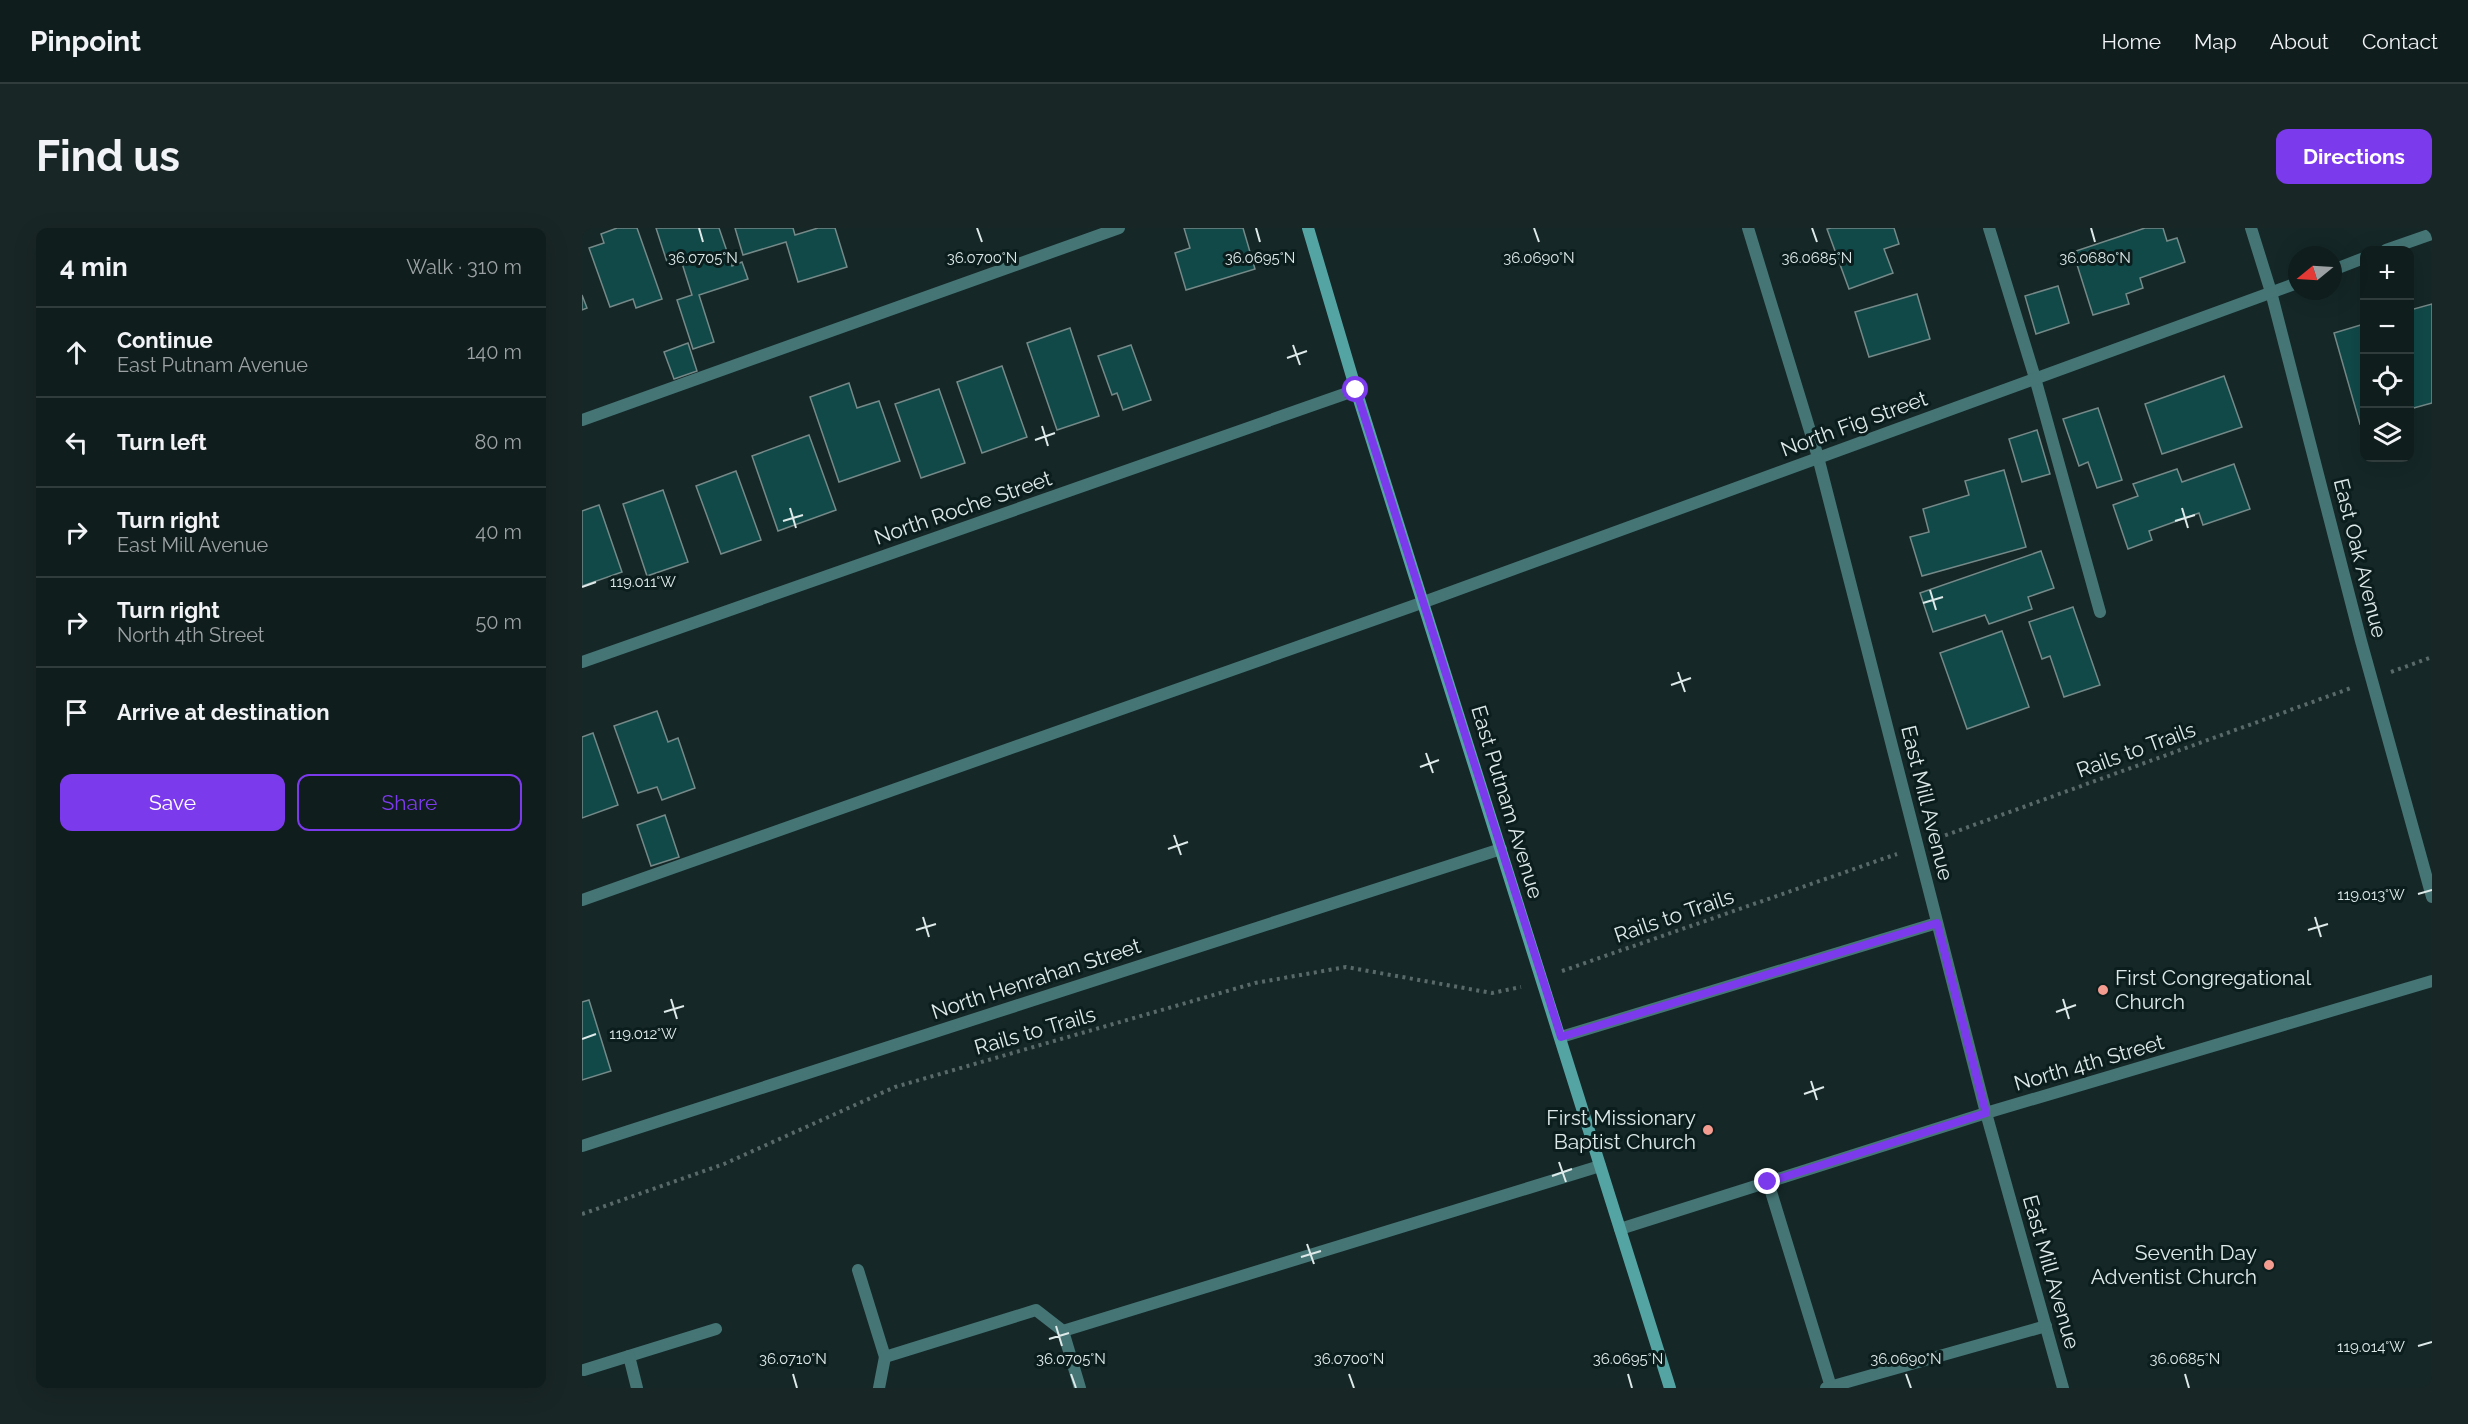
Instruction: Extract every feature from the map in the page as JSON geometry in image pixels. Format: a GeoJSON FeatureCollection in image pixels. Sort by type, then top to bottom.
{"type":"FeatureCollection","features":[{"type":"Feature","properties":{"kind":"street"},"geometry":{"type":"LineString","coordinates":[[582,420],[1119,228]]}},
{"type":"Feature","properties":{"kind":"street","name":"East Putnam Avenue"},"geometry":{"type":"LineString","coordinates":[[1308,228],[1356,390],[1670,1388]]}},
{"type":"Feature","properties":{"kind":"street","name":"East Mill Avenue"},"geometry":{"type":"LineString","coordinates":[[1748,228],[1818,457],[1986,1113],[2063,1388]]}},
{"type":"Feature","properties":{"kind":"street"},"geometry":{"type":"LineString","coordinates":[[1989,228],[2035,378],[2100,612]]}},
{"type":"Feature","properties":{"kind":"street","name":"East Oak Avenue"},"geometry":{"type":"LineString","coordinates":[[2251,228],[2271,292],[2361,641],[2432,897]]}},
{"type":"Feature","properties":{"kind":"street"},"geometry":{"type":"LineString","coordinates":[[2398,246],[2432,234]]}},
{"type":"Feature","properties":{"kind":"street"},"geometry":{"type":"LineString","coordinates":[[2342,267],[2360,260]]}},
{"type":"Feature","properties":{"kind":"street","name":"North Fig Street"},"geometry":{"type":"LineString","coordinates":[[582,900],[1424,602],[2288,286]]}},
{"type":"Feature","properties":{"kind":"street","name":"North Roche Street"},"geometry":{"type":"LineString","coordinates":[[582,662],[1356,390]]}},
{"type":"Feature","properties":{"kind":"street","name":"North Henrahan Street"},"geometry":{"type":"LineString","coordinates":[[582,1146],[1501,849]]}},
{"type":"Feature","properties":{"kind":"street"},"geometry":{"type":"LineString","coordinates":[[1561,1037],[1937,923]]}},
{"type":"Feature","properties":{"kind":"street","name":"North 4th Street"},"geometry":{"type":"LineString","coordinates":[[1620,1229],[1986,1113],[2432,981]]}},
{"type":"Feature","properties":{"kind":"street"},"geometry":{"type":"LineString","coordinates":[[1063,1331],[1600,1166]]}},
{"type":"Feature","properties":{"kind":"street"},"geometry":{"type":"LineString","coordinates":[[1768,1182],[1828,1387],[2046,1326]]}},
{"type":"Feature","properties":{"kind":"street"},"geometry":{"type":"LineString","coordinates":[[858,1269],[885,1357],[879,1388]]}},
{"type":"Feature","properties":{"kind":"street"},"geometry":{"type":"LineString","coordinates":[[885,1357],[1036,1310],[1063,1331],[1080,1388]]}},
{"type":"Feature","properties":{"kind":"street"},"geometry":{"type":"LineString","coordinates":[[584,1370],[716,1329]]}},
{"type":"Feature","properties":{"kind":"street"},"geometry":{"type":"LineString","coordinates":[[629,1356],[637,1388]]}},
{"type":"Feature","properties":{"kind":"path"},"geometry":{"type":"LineString","coordinates":[[2400,668],[2432,657]]}},
{"type":"Feature","properties":{"kind":"path","name":"Rails to Trails"},"geometry":{"type":"LineString","coordinates":[[1944,835],[2338,692]]}},
{"type":"Feature","properties":{"kind":"path","name":"Rails to Trails"},"geometry":{"type":"LineString","coordinates":[[1577,965],[1884,860]]}},
{"type":"Feature","properties":{"kind":"path","name":"Rails to Trails"},"geometry":{"type":"LineString","coordinates":[[582,1214],[724,1164],[895,1087],[1255,983],[1346,967],[1492,993],[1515,989]]}},
{"type":"Feature","properties":{"kind":"building"},"geometry":{"type":"Polygon","coordinates":[[[617,228],[637,228],[662,299],[636,308],[633,299],[610,307],[589,248],[604,243],[601,234],[617,228]]]}},
{"type":"Feature","properties":{"kind":"building"},"geometry":{"type":"Polygon","coordinates":[[[656,228],[719,228],[732,266],[742,262],[748,279],[699,295],[714,342],[693,349],[677,300],[692,295],[681,260],[668,265],[656,228]]]}},
{"type":"Feature","properties":{"kind":"building"},"geometry":{"type":"Polygon","coordinates":[[[735,228],[793,228],[795,235],[818,228],[835,228],[847,267],[798,282],[786,242],[743,255],[735,228]]]}},
{"type":"Feature","properties":{"kind":"building"},"geometry":{"type":"Polygon","coordinates":[[[1184,228],[1243,228],[1255,269],[1186,290],[1175,253],[1190,248],[1184,228]]]}},
{"type":"Feature","properties":{"kind":"building"},"geometry":{"type":"Polygon","coordinates":[[[1894,228],[1899,244],[1884,249],[1893,273],[1849,289],[1827,229],[1894,228]]]}},
{"type":"Feature","properties":{"kind":"building"},"geometry":{"type":"Polygon","coordinates":[[[2145,228],[2163,228],[2167,241],[2177,238],[2185,262],[2140,278],[2143,288],[2126,294],[2129,304],[2093,315],[2073,252],[2145,228]]]}},
{"type":"Feature","properties":{"kind":"building"},"geometry":{"type":"Polygon","coordinates":[[[2058,286],[2069,323],[2036,334],[2025,296],[2058,286]]]}},
{"type":"Feature","properties":{"kind":"building"},"geometry":{"type":"Polygon","coordinates":[[[1917,294],[1930,339],[1869,357],[1855,312],[1917,294]]]}},
{"type":"Feature","properties":{"kind":"building"},"geometry":{"type":"Polygon","coordinates":[[[582,295],[587,308],[582,310],[582,295]]]}},
{"type":"Feature","properties":{"kind":"building"},"geometry":{"type":"Polygon","coordinates":[[[2432,304],[2432,403],[2414,408],[2414,354],[2414,309],[2432,304]]]}},
{"type":"Feature","properties":{"kind":"building"},"geometry":{"type":"Polygon","coordinates":[[[2360,325],[2360,424],[2334,333],[2360,325]]]}},
{"type":"Feature","properties":{"kind":"building"},"geometry":{"type":"Polygon","coordinates":[[[1070,328],[1099,416],[1057,430],[1027,343],[1070,328]]]}},
{"type":"Feature","properties":{"kind":"building"},"geometry":{"type":"Polygon","coordinates":[[[688,343],[697,371],[674,379],[664,352],[688,343]]]}},
{"type":"Feature","properties":{"kind":"building"},"geometry":{"type":"Polygon","coordinates":[[[1131,345],[1151,400],[1123,410],[1117,393],[1112,395],[1098,356],[1131,345]]]}},
{"type":"Feature","properties":{"kind":"building"},"geometry":{"type":"Polygon","coordinates":[[[1002,366],[1027,437],[982,453],[957,382],[1002,366]]]}},
{"type":"Feature","properties":{"kind":"building"},"geometry":{"type":"Polygon","coordinates":[[[2224,376],[2242,427],[2162,454],[2145,404],[2224,376]]]}},
{"type":"Feature","properties":{"kind":"building"},"geometry":{"type":"Polygon","coordinates":[[[849,383],[857,408],[879,401],[900,461],[839,482],[810,397],[849,383]]]}},
{"type":"Feature","properties":{"kind":"building"},"geometry":{"type":"Polygon","coordinates":[[[939,389],[965,463],[921,478],[895,404],[939,389]]]}},
{"type":"Feature","properties":{"kind":"building"},"geometry":{"type":"Polygon","coordinates":[[[2098,408],[2122,480],[2097,488],[2088,462],[2079,466],[2063,419],[2098,408]]]}},
{"type":"Feature","properties":{"kind":"building"},"geometry":{"type":"Polygon","coordinates":[[[2037,430],[2050,474],[2022,482],[2009,439],[2037,430]]]}},
{"type":"Feature","properties":{"kind":"building"},"geometry":{"type":"Polygon","coordinates":[[[809,435],[836,510],[778,531],[752,456],[809,435]]]}},
{"type":"Feature","properties":{"kind":"building"},"geometry":{"type":"Polygon","coordinates":[[[2234,464],[2250,509],[2203,525],[2199,513],[2149,531],[2152,540],[2128,549],[2113,505],[2138,496],[2133,484],[2177,469],[2182,482],[2234,464]]]}},
{"type":"Feature","properties":{"kind":"building"},"geometry":{"type":"Polygon","coordinates":[[[2004,470],[2026,547],[1922,576],[1910,537],[1929,532],[1923,509],[1969,495],[1965,481],[2004,470]]]}},
{"type":"Feature","properties":{"kind":"building"},"geometry":{"type":"Polygon","coordinates":[[[736,471],[761,540],[721,554],[696,486],[736,471]]]}},
{"type":"Feature","properties":{"kind":"building"},"geometry":{"type":"Polygon","coordinates":[[[663,490],[688,562],[647,576],[623,504],[663,490]]]}},
{"type":"Feature","properties":{"kind":"building"},"geometry":{"type":"Polygon","coordinates":[[[599,505],[622,572],[582,586],[582,511],[599,505]]]}},
{"type":"Feature","properties":{"kind":"building"},"geometry":{"type":"Polygon","coordinates":[[[2041,551],[2054,588],[2028,597],[2032,609],[1989,624],[1985,615],[1933,632],[1920,593],[2041,551]]]}},
{"type":"Feature","properties":{"kind":"building"},"geometry":{"type":"Polygon","coordinates":[[[2073,607],[2100,685],[2064,697],[2050,656],[2042,659],[2029,622],[2073,607]]]}},
{"type":"Feature","properties":{"kind":"building"},"geometry":{"type":"Polygon","coordinates":[[[2002,631],[2029,707],[1967,729],[1940,653],[2002,631]]]}},
{"type":"Feature","properties":{"kind":"building"},"geometry":{"type":"Polygon","coordinates":[[[657,711],[668,742],[678,738],[695,788],[662,800],[657,787],[638,793],[614,726],[657,711]]]}},
{"type":"Feature","properties":{"kind":"building"},"geometry":{"type":"Polygon","coordinates":[[[593,733],[618,805],[582,818],[582,737],[593,733]]]}},
{"type":"Feature","properties":{"kind":"building"},"geometry":{"type":"Polygon","coordinates":[[[665,815],[679,857],[651,866],[637,825],[665,815]]]}},
{"type":"Feature","properties":{"kind":"building"},"geometry":{"type":"Polygon","coordinates":[[[589,1000],[611,1071],[582,1080],[582,1002],[589,1000]]]}},
{"type":"Feature","properties":{"kind":"place","name":"First Congregational Church"},"geometry":{"type":"Point","coordinates":[2103,990]}},
{"type":"Feature","properties":{"kind":"place","name":"First Missionary Baptist Church"},"geometry":{"type":"Point","coordinates":[1708,1130]}},
{"type":"Feature","properties":{"kind":"place","name":"Seventh Day Adventist Church"},"geometry":{"type":"Point","coordinates":[2269,1265]}},
{"type":"Feature","properties":{"kind":"route"},"geometry":{"type":"LineString","coordinates":[[1356,390],[1561,1037],[1937,923],[1986,1113],[1768,1182]]}}]}
